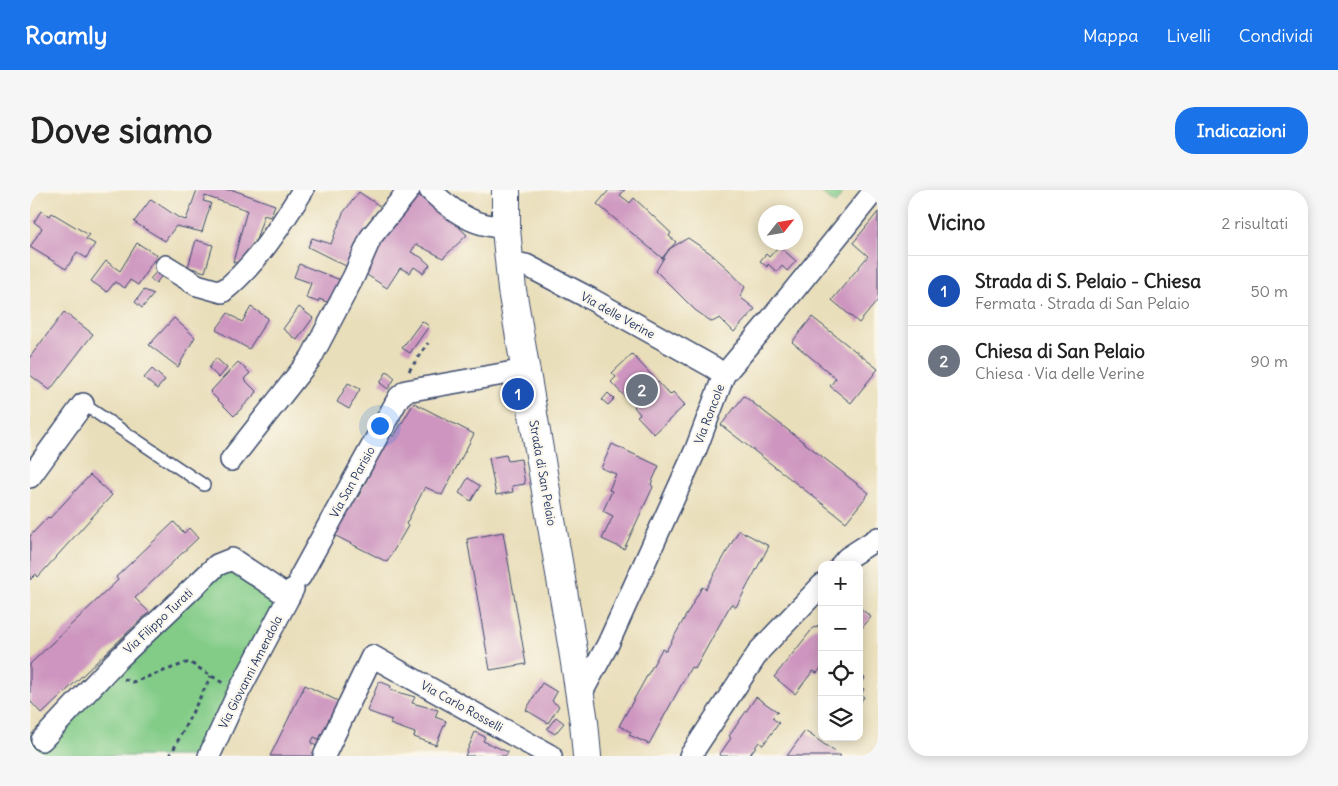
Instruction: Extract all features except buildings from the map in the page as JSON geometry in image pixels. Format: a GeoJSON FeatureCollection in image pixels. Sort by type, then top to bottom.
{"type":"FeatureCollection","features":[{"type":"Feature","properties":{"kind":"main road","name":"Strada di San Pelaio"},"geometry":{"type":"LineString","coordinates":[[506,190],[506,228],[509,262],[573,650],[588,756]]}},
{"type":"Feature","properties":{"kind":"street"},"geometry":{"type":"LineString","coordinates":[[166,266],[197,285],[222,292],[237,280],[278,231],[303,190]]}},
{"type":"Feature","properties":{"kind":"street"},"geometry":{"type":"LineString","coordinates":[[231,460],[311,358],[354,276],[371,237],[409,190]]}},
{"type":"Feature","properties":{"kind":"street"},"geometry":{"type":"LineString","coordinates":[[430,190],[439,199],[470,219],[482,224],[506,228]]}},
{"type":"Feature","properties":{"kind":"street","name":"Via Roncole"},"geometry":{"type":"LineString","coordinates":[[580,696],[608,644],[696,449],[724,375],[875,190]]}},
{"type":"Feature","properties":{"kind":"street","name":"Via delle Verine"},"geometry":{"type":"LineString","coordinates":[[509,262],[526,265],[607,308],[724,375]]}},
{"type":"Feature","properties":{"kind":"street"},"geometry":{"type":"LineString","coordinates":[[406,391],[526,370]]}},
{"type":"Feature","properties":{"kind":"street","name":"Via San Parisio"},"geometry":{"type":"LineString","coordinates":[[294,588],[399,397],[406,391]]}},
{"type":"Feature","properties":{"kind":"street"},"geometry":{"type":"LineString","coordinates":[[30,477],[83,404]]}},
{"type":"Feature","properties":{"kind":"street"},"geometry":{"type":"LineString","coordinates":[[844,561],[878,538]]}},
{"type":"Feature","properties":{"kind":"street","name":"Via Filippo Turati"},"geometry":{"type":"LineString","coordinates":[[39,743],[104,673],[217,565],[232,559],[294,588]]}},
{"type":"Feature","properties":{"kind":"street","name":"Via Giovanni Amendola"},"geometry":{"type":"LineString","coordinates":[[209,756],[238,692],[294,588]]}},
{"type":"Feature","properties":{"kind":"street"},"geometry":{"type":"LineString","coordinates":[[690,756],[760,650],[818,589]]}},
{"type":"Feature","properties":{"kind":"street"},"geometry":{"type":"LineString","coordinates":[[573,650],[600,647],[608,644]]}},
{"type":"Feature","properties":{"kind":"street","name":"Via Carlo Rosselli"},"geometry":{"type":"LineString","coordinates":[[324,756],[372,656],[551,756]]}},
{"type":"Feature","properties":{"kind":"lane"},"geometry":{"type":"LineString","coordinates":[[83,404],[204,485]]}},
{"type":"Feature","properties":{"kind":"path"},"geometry":{"type":"LineString","coordinates":[[406,391],[409,371],[428,344]]}},
{"type":"Feature","properties":{"kind":"path"},"geometry":{"type":"LineString","coordinates":[[104,673],[133,682],[189,662],[238,692]]}},
{"type":"Feature","properties":{"kind":"path"},"geometry":{"type":"LineString","coordinates":[[170,756],[211,676]]}},
{"type":"Feature","properties":{"kind":"green space"},"geometry":{"type":"Polygon","coordinates":[[[818,190],[845,190],[835,204],[818,190]]]}},
{"type":"Feature","properties":{"kind":"green space"},"geometry":{"type":"Polygon","coordinates":[[[232,559],[289,597],[209,756],[30,756],[30,734],[42,739],[232,559]]]}},
{"type":"Feature","properties":{"kind":"place","name":"Chiesa di San Pelaio"},"geometry":{"type":"Point","coordinates":[642,390]}},
{"type":"Feature","properties":{"kind":"place","name":"Strada di S. Pelaio - Chiesa"},"geometry":{"type":"Point","coordinates":[518,394]}}]}
